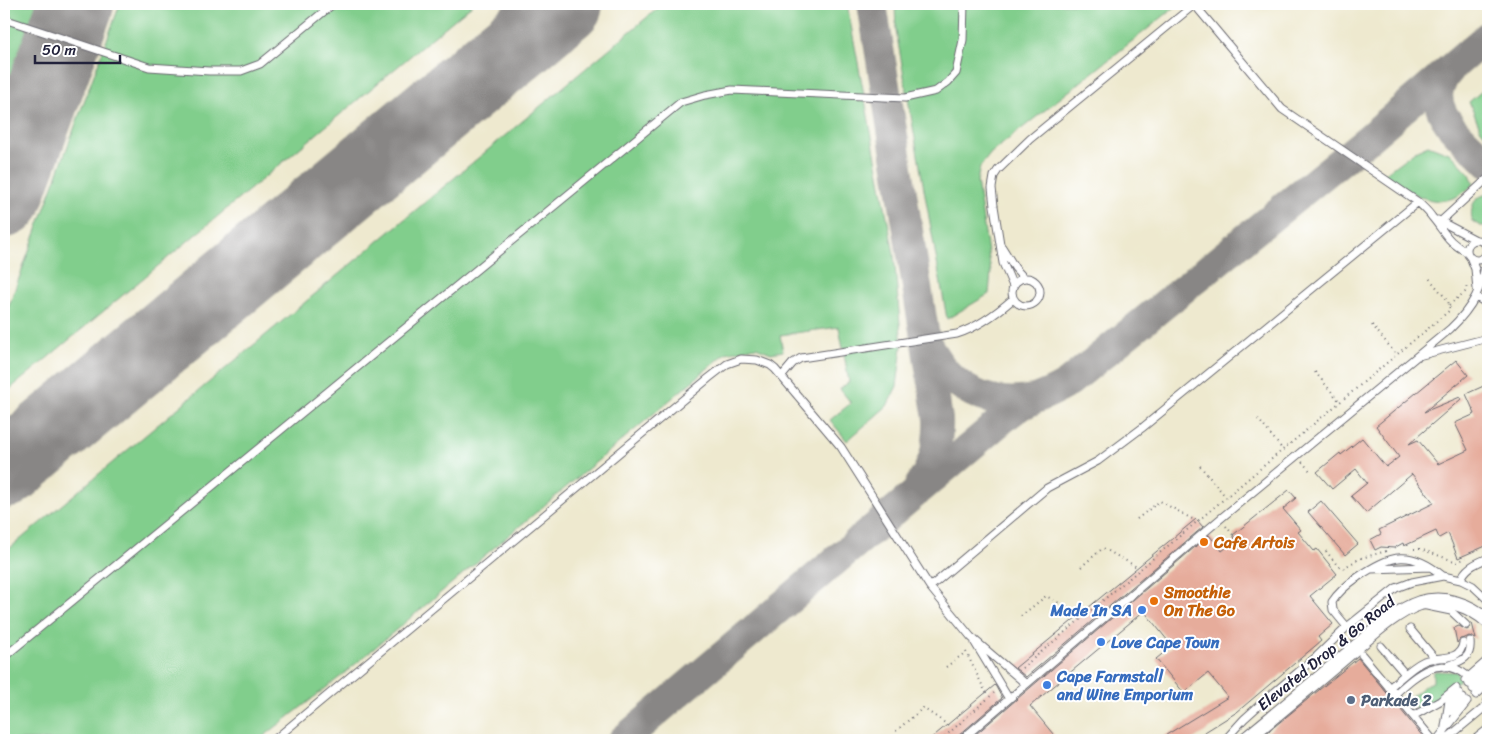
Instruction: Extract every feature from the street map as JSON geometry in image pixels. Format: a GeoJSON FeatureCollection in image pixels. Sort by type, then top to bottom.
{"type":"FeatureCollection","features":[{"type":"Feature","properties":{"kind":"street","name":"Elevated Drop & Go Road"},"geometry":{"type":"LineString","coordinates":[[1245,740],[1408,608],[1438,601],[1454,603],[1475,611],[1488,620]]}},
{"type":"Feature","properties":{"kind":"lane"},"geometry":{"type":"LineString","coordinates":[[4,19],[148,67],[209,72],[241,72],[260,64],[333,4]]}},
{"type":"Feature","properties":{"kind":"lane"},"geometry":{"type":"LineString","coordinates":[[4,657],[681,102],[704,95],[732,90],[905,98],[936,91],[956,73],[963,40],[964,4]]}},
{"type":"Feature","properties":{"kind":"lane"},"geometry":{"type":"LineString","coordinates":[[961,740],[1220,519],[1464,315],[1476,294],[1485,270],[1487,252],[1486,245],[1437,220],[1418,202],[1282,109],[1194,4],[1030,139],[994,176],[992,188],[1002,263],[1013,286],[1013,299],[1020,305],[1029,306],[1034,304],[1040,297],[1037,283],[1033,280],[1024,278],[1013,286]]}},
{"type":"Feature","properties":{"kind":"lane"},"geometry":{"type":"LineString","coordinates":[[1437,220],[1488,178]]}},
{"type":"Feature","properties":{"kind":"lane"},"geometry":{"type":"LineString","coordinates":[[930,587],[1047,488],[1098,461],[1142,428],[1418,202]]}},
{"type":"Feature","properties":{"kind":"lane"},"geometry":{"type":"LineString","coordinates":[[1437,220],[1438,227],[1453,243],[1467,252],[1471,259],[1476,276],[1476,294]]}},
{"type":"Feature","properties":{"kind":"lane"},"geometry":{"type":"LineString","coordinates":[[1467,252],[1469,244],[1488,235]]}},
{"type":"Feature","properties":{"kind":"lane"},"geometry":{"type":"LineString","coordinates":[[1000,244],[1012,264],[1024,278]]}},
{"type":"Feature","properties":{"kind":"lane"},"geometry":{"type":"LineString","coordinates":[[1471,259],[1479,261],[1487,252]]}},
{"type":"Feature","properties":{"kind":"lane"},"geometry":{"type":"LineString","coordinates":[[1476,294],[1488,304]]}},
{"type":"Feature","properties":{"kind":"lane"},"geometry":{"type":"LineString","coordinates":[[782,376],[801,358],[962,332],[1001,309],[1013,299]]}},
{"type":"Feature","properties":{"kind":"lane"},"geometry":{"type":"LineString","coordinates":[[1415,357],[1488,338]]}},
{"type":"Feature","properties":{"kind":"lane"},"geometry":{"type":"LineString","coordinates":[[274,740],[721,369],[734,361],[751,359],[770,364],[841,447],[930,587],[971,637],[1008,699]]}},
{"type":"Feature","properties":{"kind":"lane"},"geometry":{"type":"LineString","coordinates":[[1347,627],[1333,610],[1332,602],[1346,586],[1370,569],[1387,560],[1401,558],[1418,560],[1443,576]]}},
{"type":"Feature","properties":{"kind":"lane"},"geometry":{"type":"LineString","coordinates":[[1461,580],[1469,568],[1488,558]]}},
{"type":"Feature","properties":{"kind":"lane"},"geometry":{"type":"LineString","coordinates":[[1225,740],[1250,713],[1316,657],[1347,627],[1396,588],[1412,582],[1443,576],[1461,580],[1473,586],[1488,600]]}},
{"type":"Feature","properties":{"kind":"lane"},"geometry":{"type":"LineString","coordinates":[[1420,604],[1451,611],[1462,623]]}},
{"type":"Feature","properties":{"kind":"lane"},"geometry":{"type":"LineString","coordinates":[[1410,629],[1435,659]]}},
{"type":"Feature","properties":{"kind":"lane"},"geometry":{"type":"LineString","coordinates":[[971,637],[1026,684]]}},
{"type":"Feature","properties":{"kind":"lane"},"geometry":{"type":"LineString","coordinates":[[1392,691],[1405,674],[1422,662],[1448,658],[1461,651],[1466,642],[1470,651],[1467,657],[1445,667]]}},
{"type":"Feature","properties":{"kind":"lane"},"geometry":{"type":"LineString","coordinates":[[1381,646],[1405,674]]}},
{"type":"Feature","properties":{"kind":"lane"},"geometry":{"type":"LineString","coordinates":[[1362,655],[1433,740]]}},
{"type":"Feature","properties":{"kind":"lane"},"geometry":{"type":"LineString","coordinates":[[1471,685],[1488,660]]}},
{"type":"Feature","properties":{"kind":"lane"},"geometry":{"type":"LineString","coordinates":[[1392,691],[1425,669],[1433,667],[1460,670],[1471,685],[1486,686],[1488,699],[1486,707],[1437,740]]}},
{"type":"Feature","properties":{"kind":"lane"},"geometry":{"type":"LineString","coordinates":[[1471,685],[1488,668]]}},
{"type":"Feature","properties":{"kind":"lane"},"geometry":{"type":"LineString","coordinates":[[1471,685],[1488,676]]}},
{"type":"Feature","properties":{"kind":"lane"},"geometry":{"type":"LineString","coordinates":[[1412,716],[1440,701],[1459,695]]}},
{"type":"Feature","properties":{"kind":"lane"},"geometry":{"type":"LineString","coordinates":[[1447,732],[1459,695]]}},
{"type":"Feature","properties":{"kind":"lane"},"geometry":{"type":"LineString","coordinates":[[1447,732],[1460,709],[1459,695]]}},
{"type":"Feature","properties":{"kind":"lane"},"geometry":{"type":"LineString","coordinates":[[1474,740],[1488,729]]}},
{"type":"Feature","properties":{"kind":"path"},"geometry":{"type":"LineString","coordinates":[[1015,674],[1450,310],[1448,301],[1429,278]]}},
{"type":"Feature","properties":{"kind":"path"},"geometry":{"type":"LineString","coordinates":[[1372,325],[1396,354]]}},
{"type":"Feature","properties":{"kind":"path"},"geometry":{"type":"LineString","coordinates":[[1314,372],[1340,402]]}},
{"type":"Feature","properties":{"kind":"path"},"geometry":{"type":"LineString","coordinates":[[1258,420],[1283,450]]}},
{"type":"Feature","properties":{"kind":"path"},"geometry":{"type":"LineString","coordinates":[[1200,466],[1226,497]]}},
{"type":"Feature","properties":{"kind":"path"},"geometry":{"type":"LineString","coordinates":[[1137,520],[1160,501],[1194,520]]}},
{"type":"Feature","properties":{"kind":"path"},"geometry":{"type":"LineString","coordinates":[[1081,567],[1103,548],[1137,567]]}},
{"type":"Feature","properties":{"kind":"path"},"geometry":{"type":"LineString","coordinates":[[1021,616],[1046,596],[1080,614]]}},
{"type":"Feature","properties":{"kind":"path"},"geometry":{"type":"LineString","coordinates":[[946,667],[966,652],[986,693]]}},
{"type":"Feature","properties":{"kind":"path"},"geometry":{"type":"LineString","coordinates":[[941,740],[1001,687]]}},
{"type":"Feature","properties":{"kind":"path"},"geometry":{"type":"LineString","coordinates":[[896,731],[923,708],[948,725]]}},
{"type":"Feature","properties":{"kind":"green space"},"geometry":{"type":"Polygon","coordinates":[[[4,4],[37,4],[4,94],[4,4]]]}},
{"type":"Feature","properties":{"kind":"green space"},"geometry":{"type":"Polygon","coordinates":[[[120,4],[473,4],[4,394],[4,319],[120,4]]]}},
{"type":"Feature","properties":{"kind":"green space"},"geometry":{"type":"Polygon","coordinates":[[[663,4],[847,4],[894,254],[902,347],[897,386],[887,406],[847,441],[830,420],[851,403],[840,389],[849,382],[839,327],[780,335],[783,351],[771,353],[756,347],[726,353],[340,677],[259,740],[4,740],[4,553],[663,4]]]}},
{"type":"Feature","properties":{"kind":"green space"},"geometry":{"type":"Polygon","coordinates":[[[895,4],[1179,4],[991,153],[980,167],[977,181],[991,272],[989,294],[947,319],[896,31],[895,4]]]}},
{"type":"Feature","properties":{"kind":"green space"},"geometry":{"type":"Polygon","coordinates":[[[1488,86],[1488,138],[1481,130],[1469,102],[1488,86]]]}},
{"type":"Feature","properties":{"kind":"green space"},"geometry":{"type":"Polygon","coordinates":[[[1428,145],[1451,154],[1470,174],[1474,184],[1458,196],[1438,201],[1419,196],[1384,174],[1415,151],[1428,145]]]}},
{"type":"Feature","properties":{"kind":"green space"},"geometry":{"type":"Polygon","coordinates":[[[1488,194],[1488,226],[1480,226],[1472,221],[1472,207],[1476,200],[1488,194]]]}},
{"type":"Feature","properties":{"kind":"green space"},"geometry":{"type":"Polygon","coordinates":[[[1433,672],[1457,672],[1460,679],[1435,701],[1415,708],[1410,697],[1433,682],[1433,672]]]}},
{"type":"Feature","properties":{"kind":"building"},"geometry":{"type":"Polygon","coordinates":[[[1456,360],[1468,375],[1424,412],[1460,397],[1461,399],[1409,444],[1418,440],[1438,464],[1468,450],[1455,423],[1475,414],[1466,394],[1488,384],[1488,545],[1458,558],[1448,533],[1439,538],[1436,531],[1404,546],[1403,543],[1394,548],[1381,547],[1375,550],[1370,540],[1381,534],[1379,530],[1434,503],[1412,474],[1366,513],[1351,496],[1367,483],[1356,469],[1332,489],[1317,472],[1362,438],[1386,467],[1399,457],[1376,426],[1456,360]]]}},
{"type":"Feature","properties":{"kind":"building"},"geometry":{"type":"Polygon","coordinates":[[[1289,490],[1296,498],[1283,509],[1301,530],[1298,532],[1314,551],[1317,549],[1337,574],[1310,596],[1333,624],[1318,637],[1321,641],[1237,712],[1192,740],[1158,740],[1228,697],[1208,673],[1184,693],[1156,659],[1172,646],[1144,611],[1030,706],[1058,740],[969,740],[1209,535],[1222,551],[1236,540],[1233,535],[1289,490]]]}},
{"type":"Feature","properties":{"kind":"building"},"geometry":{"type":"Polygon","coordinates":[[[1321,501],[1358,544],[1345,555],[1308,512],[1321,501]]]}},
{"type":"Feature","properties":{"kind":"building"},"geometry":{"type":"Polygon","coordinates":[[[1196,519],[1203,527],[1026,677],[1015,668],[1196,519]]]}},
{"type":"Feature","properties":{"kind":"building"},"geometry":{"type":"Polygon","coordinates":[[[1471,623],[1476,639],[1469,636],[1460,639],[1457,643],[1454,628],[1459,626],[1467,630],[1470,628],[1471,623]]]}},
{"type":"Feature","properties":{"kind":"building","name":"Parkade 2"},"geometry":{"type":"Polygon","coordinates":[[[1358,658],[1424,738],[1421,740],[1258,740],[1358,658]]]}},
{"type":"Feature","properties":{"kind":"building"},"geometry":{"type":"Polygon","coordinates":[[[995,685],[1002,698],[958,736],[956,740],[929,740],[995,685]]]}},
{"type":"Feature","properties":{"kind":"taxiway"},"geometry":{"type":"LineString","coordinates":[[872,4],[938,419],[934,454],[928,471],[919,486]]}},
{"type":"Feature","properties":{"kind":"taxiway"},"geometry":{"type":"LineString","coordinates":[[623,740],[1009,414],[1069,382],[1369,138],[1488,36]]}},
{"type":"Feature","properties":{"kind":"taxiway"},"geometry":{"type":"LineString","coordinates":[[1450,70],[1441,84],[1438,97],[1441,109],[1447,121],[1456,132],[1488,163]]}},
{"type":"Feature","properties":{"kind":"taxiway"},"geometry":{"type":"LineString","coordinates":[[929,347],[948,374],[972,392],[986,398],[1001,401],[1034,399]]}},
{"type":"Feature","properties":{"kind":"runway"},"geometry":{"type":"LineString","coordinates":[[4,200],[76,4]]}},
{"type":"Feature","properties":{"kind":"runway"},"geometry":{"type":"LineString","coordinates":[[4,471],[565,4]]}},
{"type":"Feature","properties":{"kind":"place","name":"Cafe Artois"},"geometry":{"type":"Point","coordinates":[1204,542]}},
{"type":"Feature","properties":{"kind":"place","name":"Smoothie On The Go"},"geometry":{"type":"Point","coordinates":[1154,601]}},
{"type":"Feature","properties":{"kind":"place","name":"Made In SA"},"geometry":{"type":"Point","coordinates":[1142,610]}},
{"type":"Feature","properties":{"kind":"place","name":"Love Cape Town"},"geometry":{"type":"Point","coordinates":[1101,642]}},
{"type":"Feature","properties":{"kind":"place","name":"Cape Farmstall and Wine Emporium"},"geometry":{"type":"Point","coordinates":[1047,685]}},
{"type":"Feature","properties":{"kind":"place","name":"Parkade 2"},"geometry":{"type":"Point","coordinates":[1351,700]}}]}
